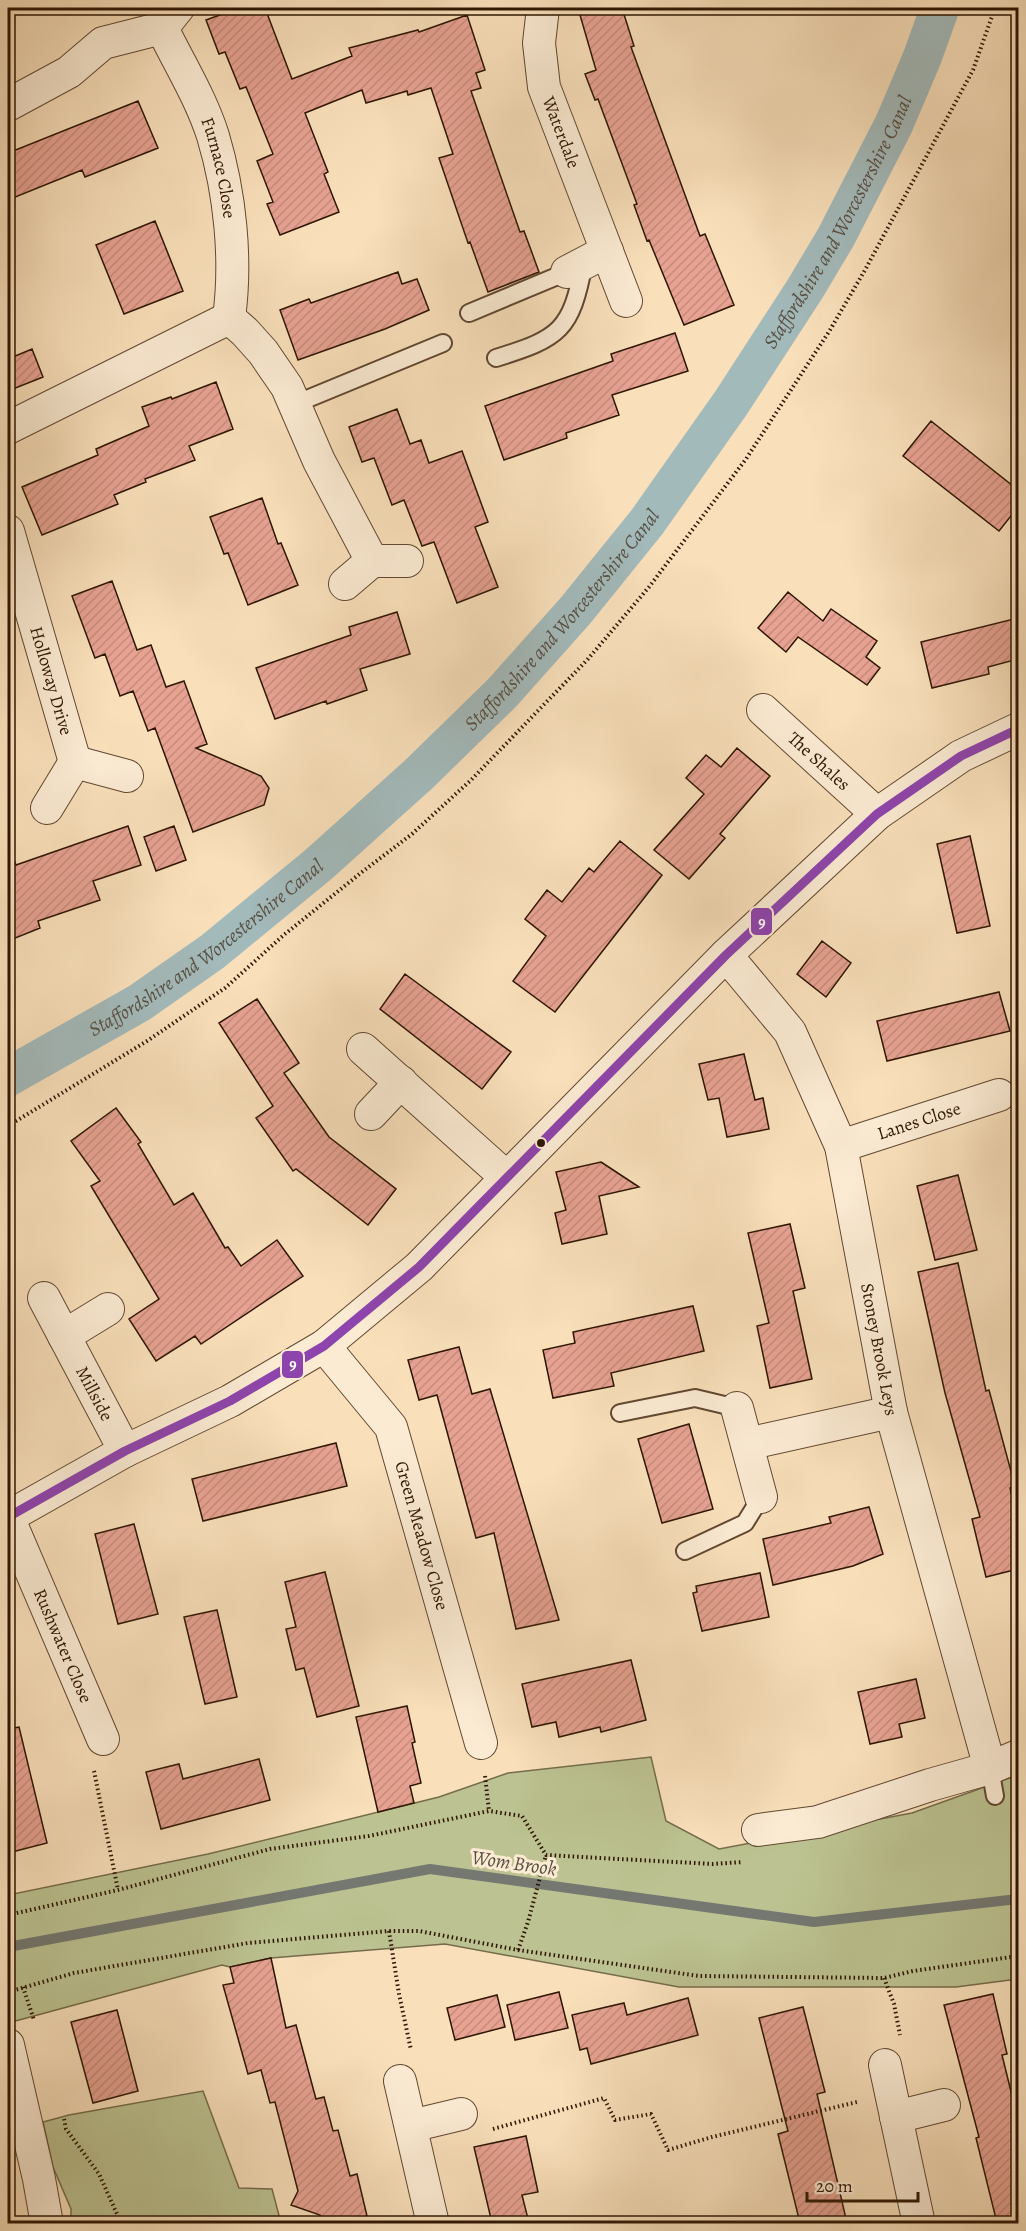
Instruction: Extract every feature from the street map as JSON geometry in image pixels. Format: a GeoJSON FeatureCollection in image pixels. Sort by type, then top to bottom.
{"type":"FeatureCollection","features":[{"type":"Feature","properties":{"kind":"street","name":"Waterdale"},"geometry":{"type":"LineString","coordinates":[[543,8],[539,43],[544,87],[586,262],[626,302]]}},
{"type":"Feature","properties":{"kind":"street","name":"Furnace Close"},"geometry":{"type":"LineString","coordinates":[[8,105],[69,72],[103,43],[170,18],[213,135],[223,180],[231,236],[232,296],[229,318]]}},
{"type":"Feature","properties":{"kind":"street"},"geometry":{"type":"LineString","coordinates":[[8,428],[229,318],[263,352],[287,387],[320,461],[372,561]]}},
{"type":"Feature","properties":{"kind":"street","name":"Holloway Drive"},"geometry":{"type":"LineString","coordinates":[[8,531],[75,762]]}},
{"type":"Feature","properties":{"kind":"street"},"geometry":{"type":"LineString","coordinates":[[345,584],[372,561],[406,561]]}},
{"type":"Feature","properties":{"kind":"street","name":"The Shales"},"geometry":{"type":"LineString","coordinates":[[763,710],[877,814]]}},
{"type":"Feature","properties":{"kind":"street"},"geometry":{"type":"LineString","coordinates":[[8,1517],[125,1451],[230,1401],[324,1346],[419,1267],[726,955],[877,814],[961,756],[1018,729]]}},
{"type":"Feature","properties":{"kind":"street"},"geometry":{"type":"LineString","coordinates":[[47,808],[75,762],[127,776]]}},
{"type":"Feature","properties":{"kind":"street","name":"Stoney Brook Leys"},"geometry":{"type":"LineString","coordinates":[[726,955],[790,1032],[841,1146],[891,1412],[992,1782]]}},
{"type":"Feature","properties":{"kind":"street"},"geometry":{"type":"LineString","coordinates":[[363,1049],[506,1177]]}},
{"type":"Feature","properties":{"kind":"street"},"geometry":{"type":"LineString","coordinates":[[371,1114],[401,1082]]}},
{"type":"Feature","properties":{"kind":"street","name":"Lanes Close"},"geometry":{"type":"LineString","coordinates":[[841,1146],[1009,1092]]}},
{"type":"Feature","properties":{"kind":"street","name":"Millside"},"geometry":{"type":"LineString","coordinates":[[44,1298],[125,1451]]}},
{"type":"Feature","properties":{"kind":"street"},"geometry":{"type":"LineString","coordinates":[[64,1336],[108,1309]]}},
{"type":"Feature","properties":{"kind":"street","name":"Green Meadow Close"},"geometry":{"type":"LineString","coordinates":[[324,1346],[391,1427],[481,1743]]}},
{"type":"Feature","properties":{"kind":"street"},"geometry":{"type":"LineString","coordinates":[[737,1408],[761,1497]]}},
{"type":"Feature","properties":{"kind":"street"},"geometry":{"type":"LineString","coordinates":[[747,1444],[891,1412]]}},
{"type":"Feature","properties":{"kind":"street","name":"Rushwater Close"},"geometry":{"type":"LineString","coordinates":[[8,1517],[103,1739]]}},
{"type":"Feature","properties":{"kind":"street"},"geometry":{"type":"LineString","coordinates":[[758,1830],[818,1822],[930,1785],[992,1782],[1018,1756]]}},
{"type":"Feature","properties":{"kind":"street"},"geometry":{"type":"LineString","coordinates":[[8,2045],[47,2223]]}},
{"type":"Feature","properties":{"kind":"street"},"geometry":{"type":"LineString","coordinates":[[400,2081],[433,2223]]}},
{"type":"Feature","properties":{"kind":"street"},"geometry":{"type":"LineString","coordinates":[[919,2223],[891,2092],[944,2105]]}},
{"type":"Feature","properties":{"kind":"street"},"geometry":{"type":"LineString","coordinates":[[411,2126],[472,2122]]}},
{"type":"Feature","properties":{"kind":"lane"},"geometry":{"type":"LineString","coordinates":[[469,313],[586,262]]}},
{"type":"Feature","properties":{"kind":"lane"},"geometry":{"type":"LineString","coordinates":[[495,358],[536,345],[555,333],[568,318],[577,298],[586,262]]}},
{"type":"Feature","properties":{"kind":"lane"},"geometry":{"type":"LineString","coordinates":[[295,404],[443,343]]}},
{"type":"Feature","properties":{"kind":"lane"},"geometry":{"type":"LineString","coordinates":[[620,1413],[695,1398],[737,1408]]}},
{"type":"Feature","properties":{"kind":"lane"},"geometry":{"type":"LineString","coordinates":[[685,1551],[745,1523],[761,1497]]}},
{"type":"Feature","properties":{"kind":"path"},"geometry":{"type":"LineString","coordinates":[[8,1126],[147,1041],[225,988],[302,921],[412,834],[471,780],[588,659],[649,587],[746,459],[830,330],[973,70],[995,8]]}},
{"type":"Feature","properties":{"kind":"path"},"geometry":{"type":"LineString","coordinates":[[103,1739],[90,1750],[118,1890]]}},
{"type":"Feature","properties":{"kind":"path"},"geometry":{"type":"LineString","coordinates":[[8,1915],[118,1890],[270,1849],[369,1836],[489,1811],[522,1816],[546,1855],[518,1950]]}},
{"type":"Feature","properties":{"kind":"path"},"geometry":{"type":"LineString","coordinates":[[546,1855],[712,1864],[747,1862]]}},
{"type":"Feature","properties":{"kind":"path"},"geometry":{"type":"LineString","coordinates":[[389,1931],[399,1994],[414,2064],[400,2081]]}},
{"type":"Feature","properties":{"kind":"path"},"geometry":{"type":"LineString","coordinates":[[8,1992],[74,1973],[248,1943],[389,1931],[419,1931],[518,1950],[699,1976],[884,1978],[914,1971],[1018,1956]]}},
{"type":"Feature","properties":{"kind":"path"},"geometry":{"type":"LineString","coordinates":[[472,2122],[604,2098],[615,2120],[651,2114],[668,2150],[891,2092],[903,2047],[894,2004],[884,1978]]}},
{"type":"Feature","properties":{"kind":"path"},"geometry":{"type":"LineString","coordinates":[[23,1987],[37,2029]]}},
{"type":"Feature","properties":{"kind":"path"},"geometry":{"type":"LineString","coordinates":[[64,2118],[66,2129],[99,2174],[117,2214],[115,2223]]}},
{"type":"Feature","properties":{"kind":"green space"},"geometry":{"type":"Polygon","coordinates":[[[651,1757],[666,1821],[719,1849],[912,1813],[1018,1775],[1018,1979],[956,1987],[679,1987],[445,1944],[271,1958],[230,1967],[222,1965],[8,2023],[8,1895],[208,1854],[439,1797],[508,1773],[651,1757]]]}},
{"type":"Feature","properties":{"kind":"green space"},"geometry":{"type":"Polygon","coordinates":[[[203,2091],[239,2188],[272,2189],[281,2223],[71,2223],[71,2209],[53,2167],[43,2122],[69,2115],[203,2091]]]}},
{"type":"Feature","properties":{"kind":"building"},"geometry":{"type":"Polygon","coordinates":[[[239,8],[265,8],[292,79],[352,56],[349,48],[418,30],[419,32],[467,15],[485,70],[476,73],[481,88],[471,91],[520,232],[524,231],[539,272],[488,292],[470,242],[468,243],[439,158],[453,154],[431,88],[408,95],[407,91],[366,103],[362,90],[305,113],[328,172],[324,174],[339,212],[280,235],[267,204],[273,202],[257,161],[273,154],[246,87],[240,89],[225,52],[219,54],[206,20],[239,8]]]}},
{"type":"Feature","properties":{"kind":"building"},"geometry":{"type":"Polygon","coordinates":[[[605,8],[622,8],[634,46],[631,47],[700,236],[705,234],[734,305],[684,325],[649,240],[647,241],[634,205],[637,204],[598,99],[595,100],[585,74],[596,70],[580,15],[605,8]]]}},
{"type":"Feature","properties":{"kind":"building"},"geometry":{"type":"Polygon","coordinates":[[[138,101],[158,148],[85,177],[82,170],[8,200],[8,153],[138,101]]]}},
{"type":"Feature","properties":{"kind":"building"},"geometry":{"type":"Polygon","coordinates":[[[155,221],[183,291],[124,314],[96,245],[155,221]]]}},
{"type":"Feature","properties":{"kind":"building"},"geometry":{"type":"Polygon","coordinates":[[[398,272],[402,284],[417,279],[429,310],[385,329],[298,360],[280,310],[309,299],[311,303],[398,272]]]}},
{"type":"Feature","properties":{"kind":"building"},"geometry":{"type":"Polygon","coordinates":[[[675,333],[688,371],[612,395],[619,415],[566,433],[567,438],[504,460],[485,406],[613,361],[611,354],[675,333]]]}},
{"type":"Feature","properties":{"kind":"building"},"geometry":{"type":"Polygon","coordinates":[[[32,349],[43,377],[8,391],[8,359],[32,349]]]}},
{"type":"Feature","properties":{"kind":"building"},"geometry":{"type":"Polygon","coordinates":[[[216,382],[233,429],[189,446],[195,460],[145,479],[146,482],[114,495],[118,504],[42,535],[22,487],[98,455],[96,449],[149,426],[142,407],[171,397],[172,399],[216,382]]]}},
{"type":"Feature","properties":{"kind":"building"},"geometry":{"type":"Polygon","coordinates":[[[397,409],[410,444],[421,440],[429,463],[462,451],[488,522],[475,527],[498,587],[457,603],[434,542],[422,546],[404,500],[392,505],[374,458],[362,462],[349,427],[397,409]]]}},
{"type":"Feature","properties":{"kind":"building"},"geometry":{"type":"Polygon","coordinates":[[[931,421],[1018,490],[1018,507],[999,531],[903,456],[931,421]]]}},
{"type":"Feature","properties":{"kind":"building"},"geometry":{"type":"Polygon","coordinates":[[[262,498],[278,544],[281,543],[298,585],[248,605],[228,553],[224,554],[210,517],[262,498]]]}},
{"type":"Feature","properties":{"kind":"building"},"geometry":{"type":"Polygon","coordinates":[[[112,581],[137,650],[151,645],[166,687],[184,681],[207,744],[196,748],[261,776],[269,788],[264,805],[193,832],[155,728],[148,731],[133,691],[120,696],[105,654],[95,658],[72,596],[112,581]]]}},
{"type":"Feature","properties":{"kind":"building"},"geometry":{"type":"Polygon","coordinates":[[[788,592],[823,621],[831,609],[877,641],[866,657],[880,668],[867,685],[798,637],[786,652],[758,628],[788,592]]]}},
{"type":"Feature","properties":{"kind":"building"},"geometry":{"type":"Polygon","coordinates":[[[397,612],[410,654],[360,669],[367,690],[327,704],[326,701],[275,719],[256,668],[351,635],[349,627],[397,612]]]}},
{"type":"Feature","properties":{"kind":"building"},"geometry":{"type":"Polygon","coordinates":[[[1018,618],[1018,659],[988,667],[989,674],[932,688],[921,642],[1018,618]]]}},
{"type":"Feature","properties":{"kind":"building"},"geometry":{"type":"Polygon","coordinates":[[[737,748],[770,776],[720,834],[725,838],[689,879],[654,850],[704,794],[686,778],[706,755],[721,767],[737,748]]]}},
{"type":"Feature","properties":{"kind":"building"},"geometry":{"type":"Polygon","coordinates":[[[128,826],[141,865],[93,881],[100,900],[38,921],[40,928],[8,941],[8,849],[16,865],[128,826]]]}},
{"type":"Feature","properties":{"kind":"building"},"geometry":{"type":"Polygon","coordinates":[[[174,826],[186,860],[156,871],[144,837],[174,826]]]}},
{"type":"Feature","properties":{"kind":"building"},"geometry":{"type":"Polygon","coordinates":[[[970,836],[990,926],[957,933],[937,844],[970,836]]]}},
{"type":"Feature","properties":{"kind":"building"},"geometry":{"type":"Polygon","coordinates":[[[620,841],[662,875],[555,1012],[513,981],[546,936],[525,919],[547,890],[562,902],[589,868],[594,872],[620,841]]]}},
{"type":"Feature","properties":{"kind":"building"},"geometry":{"type":"Polygon","coordinates":[[[822,941],[851,963],[826,997],[797,974],[822,941]]]}},
{"type":"Feature","properties":{"kind":"building"},"geometry":{"type":"Polygon","coordinates":[[[405,974],[511,1052],[482,1089],[380,1009],[405,974]]]}},
{"type":"Feature","properties":{"kind":"building"},"geometry":{"type":"Polygon","coordinates":[[[999,992],[1010,1031],[887,1061],[877,1021],[999,992]]]}},
{"type":"Feature","properties":{"kind":"building"},"geometry":{"type":"Polygon","coordinates":[[[257,999],[299,1063],[284,1073],[329,1137],[396,1189],[368,1225],[296,1169],[293,1171],[256,1118],[273,1106],[219,1023],[257,999]]]}},
{"type":"Feature","properties":{"kind":"building"},"geometry":{"type":"Polygon","coordinates":[[[744,1054],[755,1100],[763,1098],[769,1129],[727,1137],[719,1098],[708,1100],[699,1064],[744,1054]]]}},
{"type":"Feature","properties":{"kind":"building"},"geometry":{"type":"Polygon","coordinates":[[[116,1108],[141,1142],[138,1144],[174,1205],[193,1193],[225,1248],[228,1247],[241,1266],[277,1240],[303,1276],[201,1344],[195,1336],[156,1361],[129,1319],[159,1299],[91,1186],[100,1181],[71,1141],[116,1108]]]}},
{"type":"Feature","properties":{"kind":"building"},"geometry":{"type":"Polygon","coordinates":[[[601,1162],[639,1187],[599,1196],[607,1234],[562,1244],[555,1213],[566,1210],[556,1172],[601,1162]]]}},
{"type":"Feature","properties":{"kind":"building"},"geometry":{"type":"Polygon","coordinates":[[[958,1175],[977,1250],[935,1260],[917,1186],[958,1175]]]}},
{"type":"Feature","properties":{"kind":"building"},"geometry":{"type":"Polygon","coordinates":[[[790,1224],[805,1288],[793,1291],[812,1379],[770,1388],[757,1326],[769,1323],[748,1233],[790,1224]]]}},
{"type":"Feature","properties":{"kind":"building"},"geometry":{"type":"Polygon","coordinates":[[[958,1263],[986,1391],[989,1390],[1015,1486],[1010,1488],[1018,1523],[1018,1569],[986,1577],[972,1519],[980,1517],[945,1393],[918,1272],[958,1263]]]}},
{"type":"Feature","properties":{"kind":"building"},"geometry":{"type":"Polygon","coordinates":[[[693,1306],[704,1351],[611,1373],[614,1386],[553,1398],[543,1350],[575,1343],[573,1332],[693,1306]]]}},
{"type":"Feature","properties":{"kind":"building"},"geometry":{"type":"Polygon","coordinates":[[[459,1347],[472,1394],[490,1389],[559,1620],[516,1629],[494,1533],[476,1538],[437,1395],[419,1400],[408,1360],[459,1347]]]}},
{"type":"Feature","properties":{"kind":"building"},"geometry":{"type":"Polygon","coordinates":[[[689,1424],[713,1509],[662,1523],[638,1439],[689,1424]]]}},
{"type":"Feature","properties":{"kind":"building"},"geometry":{"type":"Polygon","coordinates":[[[336,1443],[347,1486],[203,1521],[192,1479],[336,1443]]]}},
{"type":"Feature","properties":{"kind":"building"},"geometry":{"type":"Polygon","coordinates":[[[869,1507],[883,1554],[853,1566],[773,1585],[763,1539],[831,1523],[829,1517],[869,1507]]]}},
{"type":"Feature","properties":{"kind":"building"},"geometry":{"type":"Polygon","coordinates":[[[134,1524],[158,1614],[118,1624],[95,1534],[134,1524]]]}},
{"type":"Feature","properties":{"kind":"building"},"geometry":{"type":"Polygon","coordinates":[[[325,1572],[359,1706],[317,1717],[304,1668],[296,1670],[286,1629],[296,1627],[285,1582],[325,1572]]]}},
{"type":"Feature","properties":{"kind":"building"},"geometry":{"type":"Polygon","coordinates":[[[760,1573],[769,1617],[702,1631],[693,1593],[697,1592],[696,1586],[760,1573]]]}},
{"type":"Feature","properties":{"kind":"building"},"geometry":{"type":"Polygon","coordinates":[[[217,1610],[237,1697],[205,1704],[184,1617],[217,1610]]]}},
{"type":"Feature","properties":{"kind":"building"},"geometry":{"type":"Polygon","coordinates":[[[631,1660],[646,1720],[601,1732],[600,1727],[559,1737],[556,1722],[532,1727],[522,1684],[631,1660]]]}},
{"type":"Feature","properties":{"kind":"building"},"geometry":{"type":"Polygon","coordinates":[[[916,1679],[925,1718],[899,1724],[902,1737],[870,1744],[858,1692],[916,1679]]]}},
{"type":"Feature","properties":{"kind":"building"},"geometry":{"type":"Polygon","coordinates":[[[407,1706],[421,1783],[410,1786],[414,1803],[378,1812],[356,1717],[407,1706]]]}},
{"type":"Feature","properties":{"kind":"building"},"geometry":{"type":"Polygon","coordinates":[[[19,1727],[47,1843],[8,1853],[8,1729],[19,1727]]]}},
{"type":"Feature","properties":{"kind":"building"},"geometry":{"type":"Polygon","coordinates":[[[259,1759],[270,1800],[161,1829],[146,1772],[179,1764],[183,1779],[259,1759]]]}},
{"type":"Feature","properties":{"kind":"building"},"geometry":{"type":"Polygon","coordinates":[[[271,1958],[286,2028],[296,2025],[316,2099],[324,2097],[333,2131],[338,2130],[350,2176],[357,2174],[367,2216],[335,2223],[322,2223],[320,2215],[291,2205],[298,2191],[275,2102],[270,2103],[261,2070],[248,2074],[223,1985],[234,1983],[230,1967],[271,1958]]]}},
{"type":"Feature","properties":{"kind":"building"},"geometry":{"type":"Polygon","coordinates":[[[559,1992],[568,2028],[515,2040],[507,2005],[559,1992]]]}},
{"type":"Feature","properties":{"kind":"building"},"geometry":{"type":"Polygon","coordinates":[[[993,1994],[1007,2054],[1002,2055],[1018,2120],[1018,2223],[997,2223],[976,2138],[979,2137],[944,2005],[993,1994]]]}},
{"type":"Feature","properties":{"kind":"building"},"geometry":{"type":"Polygon","coordinates":[[[497,1995],[505,2027],[455,2040],[447,2008],[497,1995]]]}},
{"type":"Feature","properties":{"kind":"building"},"geometry":{"type":"Polygon","coordinates":[[[688,1998],[698,2035],[591,2064],[587,2048],[580,2050],[572,2015],[624,2003],[627,2015],[688,1998]]]}},
{"type":"Feature","properties":{"kind":"building"},"geometry":{"type":"Polygon","coordinates":[[[803,2007],[825,2092],[817,2094],[847,2223],[800,2223],[778,2134],[788,2131],[759,2018],[803,2007]]]}},
{"type":"Feature","properties":{"kind":"building"},"geometry":{"type":"Polygon","coordinates":[[[117,2010],[138,2091],[93,2103],[71,2022],[117,2010]]]}},
{"type":"Feature","properties":{"kind":"building"},"geometry":{"type":"Polygon","coordinates":[[[526,2136],[538,2192],[522,2195],[529,2223],[492,2223],[474,2147],[526,2136]]]}},
{"type":"Feature","properties":{"kind":"waterway","name":"Staffordshire and Worcestershire Canal"},"geometry":{"type":"LineString","coordinates":[[8,1077],[139,1003],[212,952],[319,864],[419,774],[502,693],[576,610],[647,522],[731,403],[805,289],[836,237],[894,124],[940,8]]}},
{"type":"Feature","properties":{"kind":"waterway","name":"Wom Brook"},"geometry":{"type":"LineString","coordinates":[[8,1947],[430,1869],[814,1922],[1018,1899]]}},
{"type":"Feature","properties":{"kind":"transit line","name":"9"},"geometry":{"type":"LineString","coordinates":[[8,1517],[125,1451],[230,1401],[324,1346],[419,1267],[726,955],[877,814],[961,756],[1018,729]]}}]}
